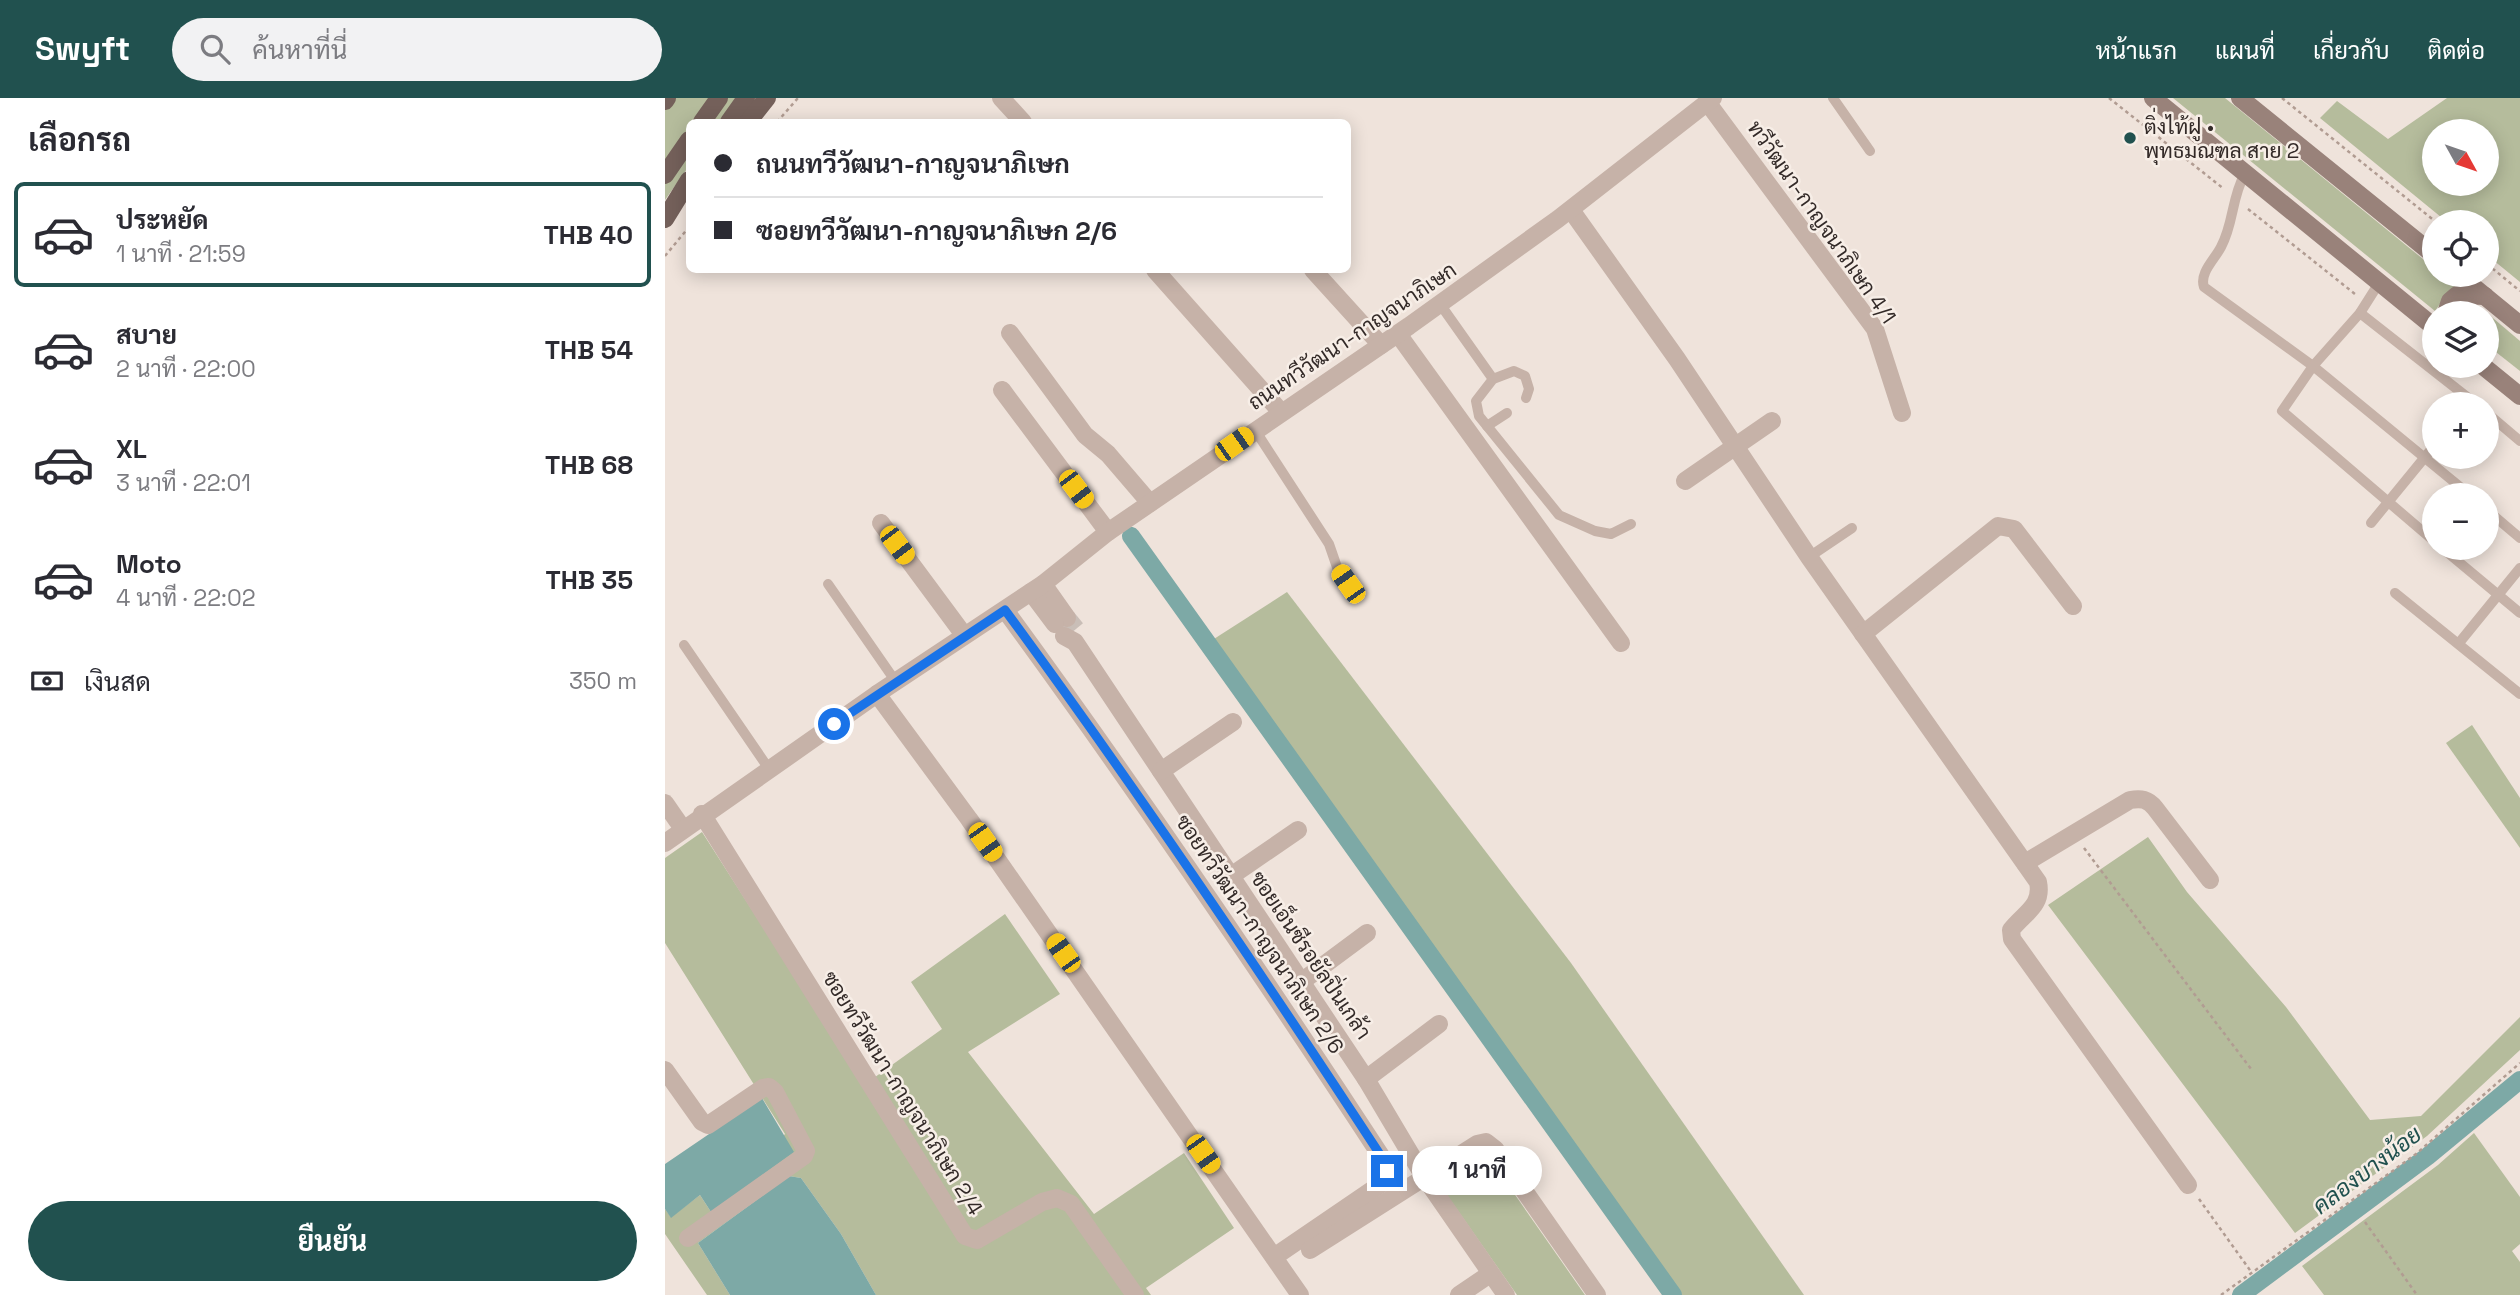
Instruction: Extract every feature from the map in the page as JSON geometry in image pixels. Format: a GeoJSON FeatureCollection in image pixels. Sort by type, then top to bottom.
{"type":"FeatureCollection","features":[{"type":"Feature","properties":{"kind":"main road"},"geometry":{"type":"LineString","coordinates":[[704,119],[719,98]]}},
{"type":"Feature","properties":{"kind":"main road"},"geometry":{"type":"LineString","coordinates":[[731,119],[746,98]]}},
{"type":"Feature","properties":{"kind":"main road"},"geometry":{"type":"LineString","coordinates":[[750,119],[767,98]]}},
{"type":"Feature","properties":{"kind":"main road"},"geometry":{"type":"LineString","coordinates":[[2153,98],[2422,317]]}},
{"type":"Feature","properties":{"kind":"main road"},"geometry":{"type":"LineString","coordinates":[[2240,98],[2422,245]]}},
{"type":"Feature","properties":{"kind":"main road"},"geometry":{"type":"LineString","coordinates":[[665,174],[686,144]]}},
{"type":"Feature","properties":{"kind":"main road"},"geometry":{"type":"LineString","coordinates":[[665,219],[686,185]]}},
{"type":"Feature","properties":{"kind":"main road"},"geometry":{"type":"LineString","coordinates":[[665,233],[686,205]]}},
{"type":"Feature","properties":{"kind":"main road"},"geometry":{"type":"LineString","coordinates":[[2474,287],[2520,325]]}},
{"type":"Feature","properties":{"kind":"main road"},"geometry":{"type":"LineString","coordinates":[[2450,301],[2457,295],[2485,296]]}},
{"type":"Feature","properties":{"kind":"main road"},"geometry":{"type":"LineString","coordinates":[[2498,378],[2520,396]]}},
{"type":"Feature","properties":{"kind":"street"},"geometry":{"type":"LineString","coordinates":[[1001,98],[1020,119]]}},
{"type":"Feature","properties":{"kind":"street","name":"ถนนทวีวัฒนา-กาญจนาภิเษก"},"geometry":{"type":"LineString","coordinates":[[665,842],[877,694],[1037,588],[1108,532],[1398,334],[1571,210],[1710,100]]}},
{"type":"Feature","properties":{"kind":"street","name":"ทวีวัฒนา-กาญจนาภิเษก 4/1"},"geometry":{"type":"LineString","coordinates":[[1710,100],[1875,329],[1902,413]]}},
{"type":"Feature","properties":{"kind":"street"},"geometry":{"type":"LineString","coordinates":[[1571,210],[1809,557],[2038,881],[2039,898],[2035,907],[2011,930],[2012,939],[2188,1185]]}},
{"type":"Feature","properties":{"kind":"street"},"geometry":{"type":"LineString","coordinates":[[1158,273],[1281,412]]}},
{"type":"Feature","properties":{"kind":"street"},"geometry":{"type":"LineString","coordinates":[[1316,273],[1381,345]]}},
{"type":"Feature","properties":{"kind":"street"},"geometry":{"type":"LineString","coordinates":[[1010,333],[1085,435],[1108,454],[1150,503]]}},
{"type":"Feature","properties":{"kind":"street"},"geometry":{"type":"LineString","coordinates":[[1398,334],[1621,643]]}},
{"type":"Feature","properties":{"kind":"street"},"geometry":{"type":"LineString","coordinates":[[1002,390],[1108,532]]}},
{"type":"Feature","properties":{"kind":"street"},"geometry":{"type":"LineString","coordinates":[[1685,481],[1772,421]]}},
{"type":"Feature","properties":{"kind":"street"},"geometry":{"type":"LineString","coordinates":[[881,523],[964,635]]}},
{"type":"Feature","properties":{"kind":"street"},"geometry":{"type":"LineString","coordinates":[[1863,634],[1998,526],[2014,529],[2073,606]]}},
{"type":"Feature","properties":{"kind":"street","name":"ซอยเอ็นซีรอยัลปิ่นเกล้า"},"geometry":{"type":"LineString","coordinates":[[1037,588],[1366,1079],[1423,1175],[1506,1295]]}},
{"type":"Feature","properties":{"kind":"street","name":"ซอยทวีวัฒนา-กาญจนาภิเษก 2/6"},"geometry":{"type":"LineString","coordinates":[[1005,610],[1117,763],[1262,974],[1381,1156],[1387,1171],[1381,1184],[1274,1257]]}},
{"type":"Feature","properties":{"kind":"street"},"geometry":{"type":"LineString","coordinates":[[877,694],[969,819],[1300,1295]]}},
{"type":"Feature","properties":{"kind":"street"},"geometry":{"type":"LineString","coordinates":[[1161,771],[1233,722]]}},
{"type":"Feature","properties":{"kind":"street"},"geometry":{"type":"LineString","coordinates":[[2025,863],[2130,800],[2144,799],[2155,808],[2210,880]]}},
{"type":"Feature","properties":{"kind":"street"},"geometry":{"type":"LineString","coordinates":[[665,803],[683,829]]}},
{"type":"Feature","properties":{"kind":"street","name":"ซอยทวีวัฒนา-กาญจนาภิเษก 2/4"},"geometry":{"type":"LineString","coordinates":[[702,814],[965,1236],[977,1240],[1042,1202],[1057,1198],[1071,1204],[1135,1295]]}},
{"type":"Feature","properties":{"kind":"street"},"geometry":{"type":"LineString","coordinates":[[1231,876],[1298,830]]}},
{"type":"Feature","properties":{"kind":"street"},"geometry":{"type":"LineString","coordinates":[[1301,982],[1367,933]]}},
{"type":"Feature","properties":{"kind":"street"},"geometry":{"type":"LineString","coordinates":[[1366,1079],[1439,1024]]}},
{"type":"Feature","properties":{"kind":"street"},"geometry":{"type":"LineString","coordinates":[[665,1070],[702,1122],[708,1125],[763,1088],[769,1087],[775,1092],[806,1151],[804,1156],[688,1238]]}},
{"type":"Feature","properties":{"kind":"street"},"geometry":{"type":"LineString","coordinates":[[1310,1250],[1423,1175],[1477,1144],[1486,1142],[1495,1149],[1597,1295]]}},
{"type":"Feature","properties":{"kind":"street"},"geometry":{"type":"LineString","coordinates":[[1459,1295],[1490,1274]]}},
{"type":"Feature","properties":{"kind":"lane"},"geometry":{"type":"LineString","coordinates":[[1833,98],[1870,151]]}},
{"type":"Feature","properties":{"kind":"lane"},"geometry":{"type":"LineString","coordinates":[[2245,173],[2233,197],[2228,232],[2203,276],[2204,287],[2312,366],[2422,455]]}},
{"type":"Feature","properties":{"kind":"lane"},"geometry":{"type":"LineString","coordinates":[[2379,283],[2360,313],[2312,366],[2282,411],[2422,531]]}},
{"type":"Feature","properties":{"kind":"lane"},"geometry":{"type":"LineString","coordinates":[[1440,304],[1493,379]]}},
{"type":"Feature","properties":{"kind":"lane"},"geometry":{"type":"LineString","coordinates":[[2360,313],[2459,392]]}},
{"type":"Feature","properties":{"kind":"lane"},"geometry":{"type":"LineString","coordinates":[[1525,398],[1529,389],[1525,376],[1514,371],[1493,379],[1476,401],[1479,416],[1559,515],[1595,531],[1611,534],[1631,524]]}},
{"type":"Feature","properties":{"kind":"lane"},"geometry":{"type":"LineString","coordinates":[[1487,426],[1507,413]]}},
{"type":"Feature","properties":{"kind":"lane"},"geometry":{"type":"LineString","coordinates":[[2499,423],[2520,441]]}},
{"type":"Feature","properties":{"kind":"lane"},"geometry":{"type":"LineString","coordinates":[[1255,430],[1328,544],[1338,570],[1348,584]]}},
{"type":"Feature","properties":{"kind":"lane"},"geometry":{"type":"LineString","coordinates":[[2371,523],[2422,461]]}},
{"type":"Feature","properties":{"kind":"lane"},"geometry":{"type":"LineString","coordinates":[[2439,469],[2456,483]]}},
{"type":"Feature","properties":{"kind":"lane"},"geometry":{"type":"LineString","coordinates":[[2499,520],[2520,538]]}},
{"type":"Feature","properties":{"kind":"lane"},"geometry":{"type":"LineString","coordinates":[[1809,557],[1852,528]]}},
{"type":"Feature","properties":{"kind":"lane"},"geometry":{"type":"LineString","coordinates":[[2456,560],[2520,613]]}},
{"type":"Feature","properties":{"kind":"lane"},"geometry":{"type":"LineString","coordinates":[[2459,643],[2520,568]]}},
{"type":"Feature","properties":{"kind":"lane"},"geometry":{"type":"LineString","coordinates":[[828,584],[896,682]]}},
{"type":"Feature","properties":{"kind":"lane"},"geometry":{"type":"LineString","coordinates":[[2395,593],[2520,694]]}},
{"type":"Feature","properties":{"kind":"lane"},"geometry":{"type":"LineString","coordinates":[[684,645],[769,769]]}},
{"type":"Feature","properties":{"kind":"path"},"geometry":{"type":"LineString","coordinates":[[780,119],[798,98]]}},
{"type":"Feature","properties":{"kind":"path"},"geometry":{"type":"LineString","coordinates":[[2109,98],[2366,303]]}},
{"type":"Feature","properties":{"kind":"path"},"geometry":{"type":"LineString","coordinates":[[2282,98],[2422,211]]}},
{"type":"Feature","properties":{"kind":"path"},"geometry":{"type":"LineString","coordinates":[[665,256],[686,231]]}},
{"type":"Feature","properties":{"kind":"path"},"geometry":{"type":"LineString","coordinates":[[2499,274],[2520,291]]}},
{"type":"Feature","properties":{"kind":"path"},"geometry":{"type":"LineString","coordinates":[[2073,834],[2251,1069]]}},
{"type":"Feature","properties":{"kind":"path"},"geometry":{"type":"LineString","coordinates":[[2221,1295],[2416,1154],[2520,1063]]}},
{"type":"Feature","properties":{"kind":"path"},"geometry":{"type":"LineString","coordinates":[[2188,1185],[2252,1273]]}},
{"type":"Feature","properties":{"kind":"path"},"geometry":{"type":"LineString","coordinates":[[2365,1222],[2417,1295]]}},
{"type":"Feature","properties":{"kind":"green space"},"geometry":{"type":"Polygon","coordinates":[[[665,98],[738,98],[722,119],[686,119],[686,170],[665,200],[665,98]]]}},
{"type":"Feature","properties":{"kind":"green space"},"geometry":{"type":"Polygon","coordinates":[[[2173,98],[2225,98],[2422,258],[2422,287],[2456,287],[2442,301],[2423,301],[2173,98]]]}},
{"type":"Feature","properties":{"kind":"green space"},"geometry":{"type":"Polygon","coordinates":[[[2447,98],[2520,98],[2520,282],[2499,265],[2499,210],[2432,210],[2320,118],[2337,101],[2388,139],[2447,98]]]}},
{"type":"Feature","properties":{"kind":"green space"},"geometry":{"type":"Polygon","coordinates":[[[2499,323],[2520,341],[2520,371],[2499,354],[2499,323]]]}},
{"type":"Feature","properties":{"kind":"green space"},"geometry":{"type":"Polygon","coordinates":[[[1287,592],[1571,963],[1804,1295],[1670,1295],[1203,646],[1287,592]]]}},
{"type":"Feature","properties":{"kind":"green space"},"geometry":{"type":"Polygon","coordinates":[[[2472,725],[2520,798],[2520,848],[2446,743],[2472,725]]]}},
{"type":"Feature","properties":{"kind":"green space"},"geometry":{"type":"Polygon","coordinates":[[[702,832],[864,1085],[942,1029],[911,982],[1005,914],[1060,994],[968,1052],[1094,1214],[1184,1153],[1234,1228],[1146,1288],[1151,1295],[876,1295],[841,1234],[801,1178],[789,1176],[698,1243],[730,1295],[707,1295],[665,1234],[665,1209],[671,1217],[700,1195],[711,1212],[785,1134],[665,943],[665,858],[702,832]]]}},
{"type":"Feature","properties":{"kind":"green space"},"geometry":{"type":"Polygon","coordinates":[[[2148,837],[2187,892],[2286,1007],[2370,1120],[2421,1116],[2520,1017],[2520,1050],[2427,1136],[2295,1233],[2048,905],[2148,837]]]}},
{"type":"Feature","properties":{"kind":"green space"},"geometry":{"type":"Polygon","coordinates":[[[2474,1133],[2520,1197],[2520,1244],[2512,1251],[2520,1262],[2520,1295],[2324,1295],[2302,1266],[2438,1165],[2474,1133]]]}},
{"type":"Feature","properties":{"kind":"green space"},"geometry":{"type":"Polygon","coordinates":[[[1483,1149],[1585,1295],[1517,1295],[1437,1181],[1483,1149]]]}},
{"type":"Feature","properties":{"kind":"water"},"geometry":{"type":"Polygon","coordinates":[[[762,1098],[794,1152],[711,1212],[700,1195],[671,1218],[665,1209],[665,1164],[762,1098]]]}},
{"type":"Feature","properties":{"kind":"water"},"geometry":{"type":"Polygon","coordinates":[[[789,1176],[801,1178],[841,1234],[876,1295],[730,1295],[698,1243],[789,1176]]]}},
{"type":"Feature","properties":{"kind":"waterway"},"geometry":{"type":"LineString","coordinates":[[1131,536],[1673,1295]]}},
{"type":"Feature","properties":{"kind":"waterway","name":"คลองบางน้อย"},"geometry":{"type":"LineString","coordinates":[[2241,1295],[2428,1156],[2520,1080]]}},
{"type":"Feature","properties":{"kind":"tunnel"},"geometry":{"type":"LineString","coordinates":[[1067,618],[1076,629]]}},
{"type":"Feature","properties":{"kind":"place","name":"ติ่งไท้ฝู • พุทธมณฑล สาย 2"},"geometry":{"type":"Point","coordinates":[2130,138]}},
{"type":"Feature","properties":{"kind":"route"},"geometry":{"type":"LineString","coordinates":[[834,724],[1005,610],[1117,763],[1262,974],[1381,1156],[1387,1171]]}}]}
